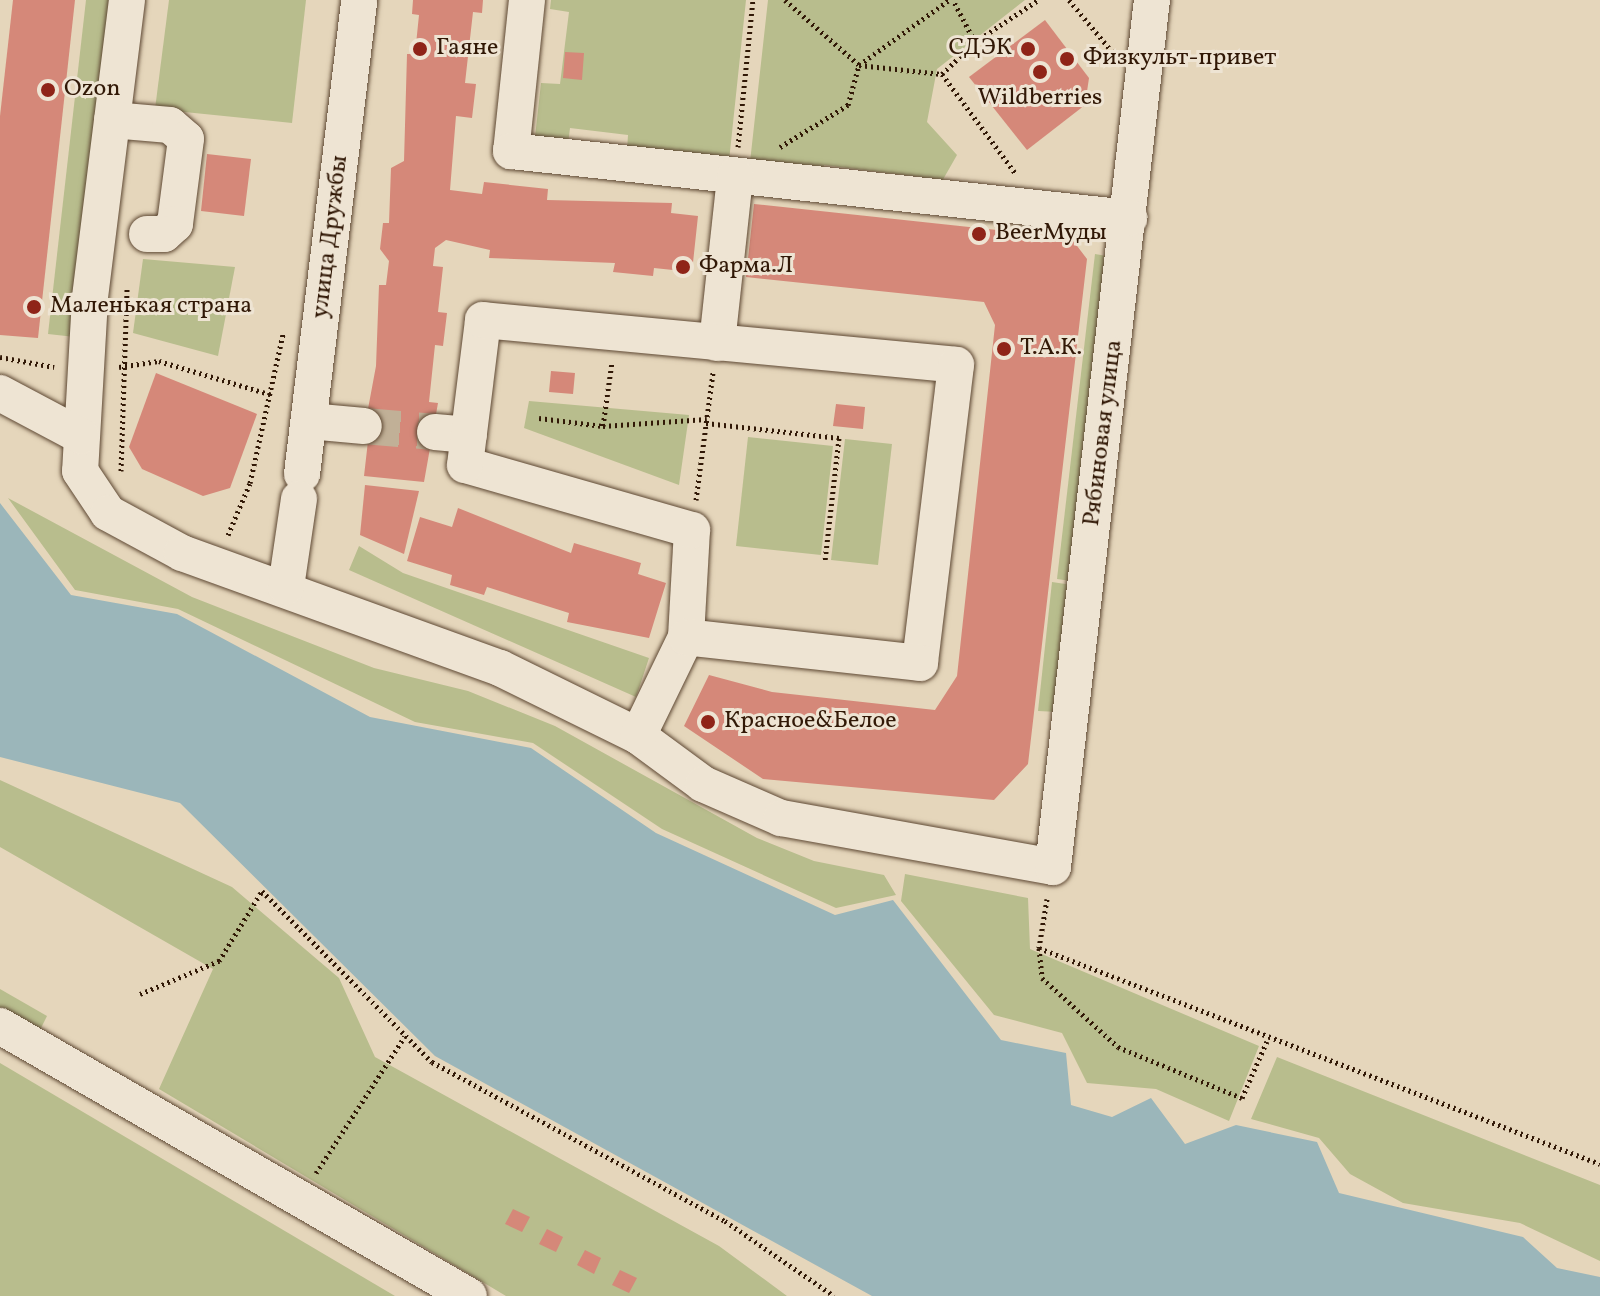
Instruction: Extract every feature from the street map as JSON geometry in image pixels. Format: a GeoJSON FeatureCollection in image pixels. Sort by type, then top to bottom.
{"type":"FeatureCollection","features":[{"type":"Feature","properties":{"kind":"street"},"geometry":{"type":"LineString","coordinates":[[127,0],[84,372],[81,436],[80,471],[108,513],[182,553],[286,587],[500,668],[638,736],[703,784],[781,818],[1053,867]]}},
{"type":"Feature","properties":{"kind":"street","name":"улица Дружбы"},"geometry":{"type":"LineString","coordinates":[[286,587],[310,415],[359,0]]}},
{"type":"Feature","properties":{"kind":"street"},"geometry":{"type":"LineString","coordinates":[[527,0],[511,151],[1129,218]]}},
{"type":"Feature","properties":{"kind":"street","name":"Рябиновая улица"},"geometry":{"type":"LineString","coordinates":[[1053,867],[1152,0]]}},
{"type":"Feature","properties":{"kind":"street"},"geometry":{"type":"LineString","coordinates":[[112,120],[170,125],[186,139],[175,224],[164,234],[147,234]]}},
{"type":"Feature","properties":{"kind":"street"},"geometry":{"type":"LineString","coordinates":[[717,343],[735,176]]}},
{"type":"Feature","properties":{"kind":"street"},"geometry":{"type":"LineString","coordinates":[[638,736],[686,637],[692,530],[465,465],[452,434],[483,320],[956,365],[920,663],[686,637]]}},
{"type":"Feature","properties":{"kind":"street"},"geometry":{"type":"LineString","coordinates":[[0,393],[81,436]]}},
{"type":"Feature","properties":{"kind":"street"},"geometry":{"type":"LineString","coordinates":[[310,415],[364,426]]}},
{"type":"Feature","properties":{"kind":"street"},"geometry":{"type":"LineString","coordinates":[[0,1026],[469,1296]]}},
{"type":"Feature","properties":{"kind":"path"},"geometry":{"type":"LineString","coordinates":[[735,176],[753,0]]}},
{"type":"Feature","properties":{"kind":"path"},"geometry":{"type":"LineString","coordinates":[[785,0],[859,65],[942,74],[1019,177],[1033,178]]}},
{"type":"Feature","properties":{"kind":"path"},"geometry":{"type":"LineString","coordinates":[[735,176],[848,105],[859,65],[951,0],[975,42]]}},
{"type":"Feature","properties":{"kind":"path"},"geometry":{"type":"LineString","coordinates":[[942,74],[975,42],[1038,0]]}},
{"type":"Feature","properties":{"kind":"path"},"geometry":{"type":"LineString","coordinates":[[1069,0],[1105,51],[1120,56]]}},
{"type":"Feature","properties":{"kind":"path"},"geometry":{"type":"LineString","coordinates":[[121,479],[122,367],[128,272]]}},
{"type":"Feature","properties":{"kind":"path"},"geometry":{"type":"LineString","coordinates":[[603,426],[615,333]]}},
{"type":"Feature","properties":{"kind":"path"},"geometry":{"type":"LineString","coordinates":[[692,530],[717,343]]}},
{"type":"Feature","properties":{"kind":"path"},"geometry":{"type":"LineString","coordinates":[[0,357],[84,372],[159,361],[272,395],[310,415]]}},
{"type":"Feature","properties":{"kind":"path"},"geometry":{"type":"LineString","coordinates":[[217,546],[236,527],[272,395]]}},
{"type":"Feature","properties":{"kind":"path"},"geometry":{"type":"LineString","coordinates":[[539,418],[603,426],[707,421],[839,438],[825,561]]}},
{"type":"Feature","properties":{"kind":"path"},"geometry":{"type":"LineString","coordinates":[[1053,867],[1039,948],[1042,978],[1118,1047],[1242,1098],[1267,1041]]}},
{"type":"Feature","properties":{"kind":"path"},"geometry":{"type":"LineString","coordinates":[[140,994],[219,961],[262,891],[432,1062],[725,1221],[834,1296]]}},
{"type":"Feature","properties":{"kind":"path"},"geometry":{"type":"LineString","coordinates":[[1039,948],[1267,1041],[1600,1164]]}},
{"type":"Feature","properties":{"kind":"path"},"geometry":{"type":"LineString","coordinates":[[300,1199],[405,1036]]}},
{"type":"Feature","properties":{"kind":"green space"},"geometry":{"type":"Polygon","coordinates":[[[86,0],[115,0],[75,337],[48,334],[86,0]]]}},
{"type":"Feature","properties":{"kind":"green space"},"geometry":{"type":"Polygon","coordinates":[[[169,0],[306,0],[292,123],[155,109],[169,0]]]}},
{"type":"Feature","properties":{"kind":"green space"},"geometry":{"type":"Polygon","coordinates":[[[551,0],[746,0],[729,161],[627,151],[628,135],[570,128],[568,144],[535,137],[541,83],[560,84],[569,12],[550,9],[551,0]]]}},
{"type":"Feature","properties":{"kind":"green space"},"geometry":{"type":"Polygon","coordinates":[[[768,0],[1025,0],[937,69],[927,122],[957,155],[937,190],[920,188],[920,177],[824,165],[822,176],[749,171],[768,0]]]}},
{"type":"Feature","properties":{"kind":"green space"},"geometry":{"type":"Polygon","coordinates":[[[1095,254],[1118,258],[1078,582],[1057,579],[1095,254]]]}},
{"type":"Feature","properties":{"kind":"green space"},"geometry":{"type":"Polygon","coordinates":[[[143,259],[235,267],[218,356],[133,333],[143,259]]]}},
{"type":"Feature","properties":{"kind":"green space"},"geometry":{"type":"Polygon","coordinates":[[[529,401],[689,415],[679,485],[524,428],[529,401]]]}},
{"type":"Feature","properties":{"kind":"green space"},"geometry":{"type":"Polygon","coordinates":[[[748,437],[833,446],[821,555],[736,546],[748,437]]]}},
{"type":"Feature","properties":{"kind":"green space"},"geometry":{"type":"Polygon","coordinates":[[[845,439],[892,444],[878,565],[831,560],[845,439]]]}},
{"type":"Feature","properties":{"kind":"green space"},"geometry":{"type":"Polygon","coordinates":[[[8,498],[192,597],[374,668],[468,691],[555,726],[757,838],[814,861],[884,875],[896,895],[836,908],[662,829],[533,743],[415,722],[178,609],[75,590],[8,498]]]}},
{"type":"Feature","properties":{"kind":"green space"},"geometry":{"type":"Polygon","coordinates":[[[359,546],[403,573],[649,658],[636,697],[349,570],[359,546]]]}},
{"type":"Feature","properties":{"kind":"green space"},"geometry":{"type":"Polygon","coordinates":[[[1052,582],[1072,585],[1058,712],[1038,711],[1052,582]]]}},
{"type":"Feature","properties":{"kind":"green space"},"geometry":{"type":"Polygon","coordinates":[[[0,780],[232,887],[339,978],[375,1057],[719,1246],[787,1296],[506,1296],[159,1089],[213,969],[0,847],[0,780]]]}},
{"type":"Feature","properties":{"kind":"green space"},"geometry":{"type":"Polygon","coordinates":[[[905,874],[1028,898],[1030,949],[1259,1046],[1229,1121],[1156,1089],[1087,1083],[1062,1033],[994,1015],[901,901],[905,874]]]}},
{"type":"Feature","properties":{"kind":"green space"},"geometry":{"type":"Polygon","coordinates":[[[0,989],[47,1016],[39,1032],[0,1010],[0,989]]]}},
{"type":"Feature","properties":{"kind":"green space"},"geometry":{"type":"Polygon","coordinates":[[[1277,1057],[1600,1185],[1600,1261],[1520,1223],[1403,1203],[1350,1174],[1319,1138],[1251,1119],[1277,1057]]]}},
{"type":"Feature","properties":{"kind":"green space"},"geometry":{"type":"Polygon","coordinates":[[[0,1063],[395,1296],[0,1296],[0,1063]]]}},
{"type":"Feature","properties":{"kind":"water"},"geometry":{"type":"Polygon","coordinates":[[[0,503],[71,595],[177,614],[370,717],[531,748],[656,833],[835,915],[893,900],[1001,1040],[1066,1053],[1071,1105],[1112,1117],[1151,1098],[1185,1144],[1236,1125],[1317,1142],[1339,1193],[1523,1237],[1557,1268],[1600,1277],[1600,1296],[872,1296],[435,1056],[180,803],[0,757],[0,503]]]}},
{"type":"Feature","properties":{"kind":"building"},"geometry":{"type":"Polygon","coordinates":[[[13,0],[75,0],[38,338],[0,335],[0,116],[13,0]]]}},
{"type":"Feature","properties":{"kind":"building"},"geometry":{"type":"Polygon","coordinates":[[[413,0],[483,0],[482,13],[473,12],[465,83],[476,84],[472,118],[456,116],[450,190],[482,194],[484,182],[548,189],[547,200],[672,203],[671,213],[698,216],[692,272],[654,268],[653,276],[613,272],[615,263],[489,258],[490,250],[446,240],[435,248],[433,266],[443,267],[438,312],[447,313],[443,346],[435,345],[429,402],[438,403],[424,482],[364,476],[368,441],[362,441],[376,366],[379,285],[386,285],[389,261],[380,249],[383,223],[389,223],[391,168],[404,161],[407,54],[415,54],[419,15],[412,14],[413,0]]]}},
{"type":"Feature","properties":{"kind":"building"},"geometry":{"type":"Polygon","coordinates":[[[1045,20],[1089,78],[1085,105],[1027,150],[969,77],[1045,20]]]}},
{"type":"Feature","properties":{"kind":"building"},"geometry":{"type":"Polygon","coordinates":[[[565,52],[584,53],[582,80],[563,78],[565,52]]]}},
{"type":"Feature","properties":{"kind":"building"},"geometry":{"type":"Polygon","coordinates":[[[207,154],[251,159],[244,216],[201,211],[207,154]]]}},
{"type":"Feature","properties":{"kind":"building"},"geometry":{"type":"Polygon","coordinates":[[[754,204],[1071,238],[1087,259],[1028,764],[994,800],[763,779],[684,726],[709,675],[772,692],[935,710],[957,676],[995,325],[984,302],[746,277],[754,204]]]}},
{"type":"Feature","properties":{"kind":"building"},"geometry":{"type":"Polygon","coordinates":[[[551,371],[575,373],[573,394],[549,392],[551,371]]]}},
{"type":"Feature","properties":{"kind":"building"},"geometry":{"type":"Polygon","coordinates":[[[156,373],[257,414],[230,488],[203,496],[142,469],[129,447],[156,373]]]}},
{"type":"Feature","properties":{"kind":"building"},"geometry":{"type":"Polygon","coordinates":[[[836,404],[865,407],[863,429],[833,426],[836,404]]]}},
{"type":"Feature","properties":{"kind":"building"},"geometry":{"type":"Polygon","coordinates":[[[365,485],[419,491],[404,554],[360,535],[365,485]]]}},
{"type":"Feature","properties":{"kind":"building"},"geometry":{"type":"Polygon","coordinates":[[[458,508],[571,553],[574,543],[641,563],[638,574],[666,583],[649,638],[567,622],[569,613],[487,587],[484,595],[450,585],[452,575],[407,561],[420,517],[452,527],[458,508]]]}},
{"type":"Feature","properties":{"kind":"building"},"geometry":{"type":"Polygon","coordinates":[[[513,1209],[530,1217],[522,1232],[505,1224],[513,1209]]]}},
{"type":"Feature","properties":{"kind":"building"},"geometry":{"type":"Polygon","coordinates":[[[547,1229],[563,1237],[556,1252],[539,1244],[547,1229]]]}},
{"type":"Feature","properties":{"kind":"building"},"geometry":{"type":"Polygon","coordinates":[[[585,1250],[601,1258],[594,1274],[577,1265],[585,1250]]]}},
{"type":"Feature","properties":{"kind":"building"},"geometry":{"type":"Polygon","coordinates":[[[620,1270],[637,1278],[629,1293],[612,1285],[620,1270]]]}},
{"type":"Feature","properties":{"kind":"tunnel"},"geometry":{"type":"LineString","coordinates":[[364,426],[435,432]]}},
{"type":"Feature","properties":{"kind":"place","name":"Гаяне"},"geometry":{"type":"Point","coordinates":[420,49]}},
{"type":"Feature","properties":{"kind":"place","name":"СДЭК"},"geometry":{"type":"Point","coordinates":[1028,49]}},
{"type":"Feature","properties":{"kind":"place","name":"Физкульт-привет"},"geometry":{"type":"Point","coordinates":[1067,59]}},
{"type":"Feature","properties":{"kind":"place","name":"Wildberries"},"geometry":{"type":"Point","coordinates":[1040,72]}},
{"type":"Feature","properties":{"kind":"place","name":"Ozon"},"geometry":{"type":"Point","coordinates":[48,90]}},
{"type":"Feature","properties":{"kind":"place","name":"BeerМуды"},"geometry":{"type":"Point","coordinates":[979,234]}},
{"type":"Feature","properties":{"kind":"place","name":"Фарма.Л"},"geometry":{"type":"Point","coordinates":[683,267]}},
{"type":"Feature","properties":{"kind":"place","name":"Маленькая страна"},"geometry":{"type":"Point","coordinates":[34,307]}},
{"type":"Feature","properties":{"kind":"place","name":"Т.А.К."},"geometry":{"type":"Point","coordinates":[1004,349]}},
{"type":"Feature","properties":{"kind":"place","name":"Красное&Белое"},"geometry":{"type":"Point","coordinates":[708,722]}}]}
